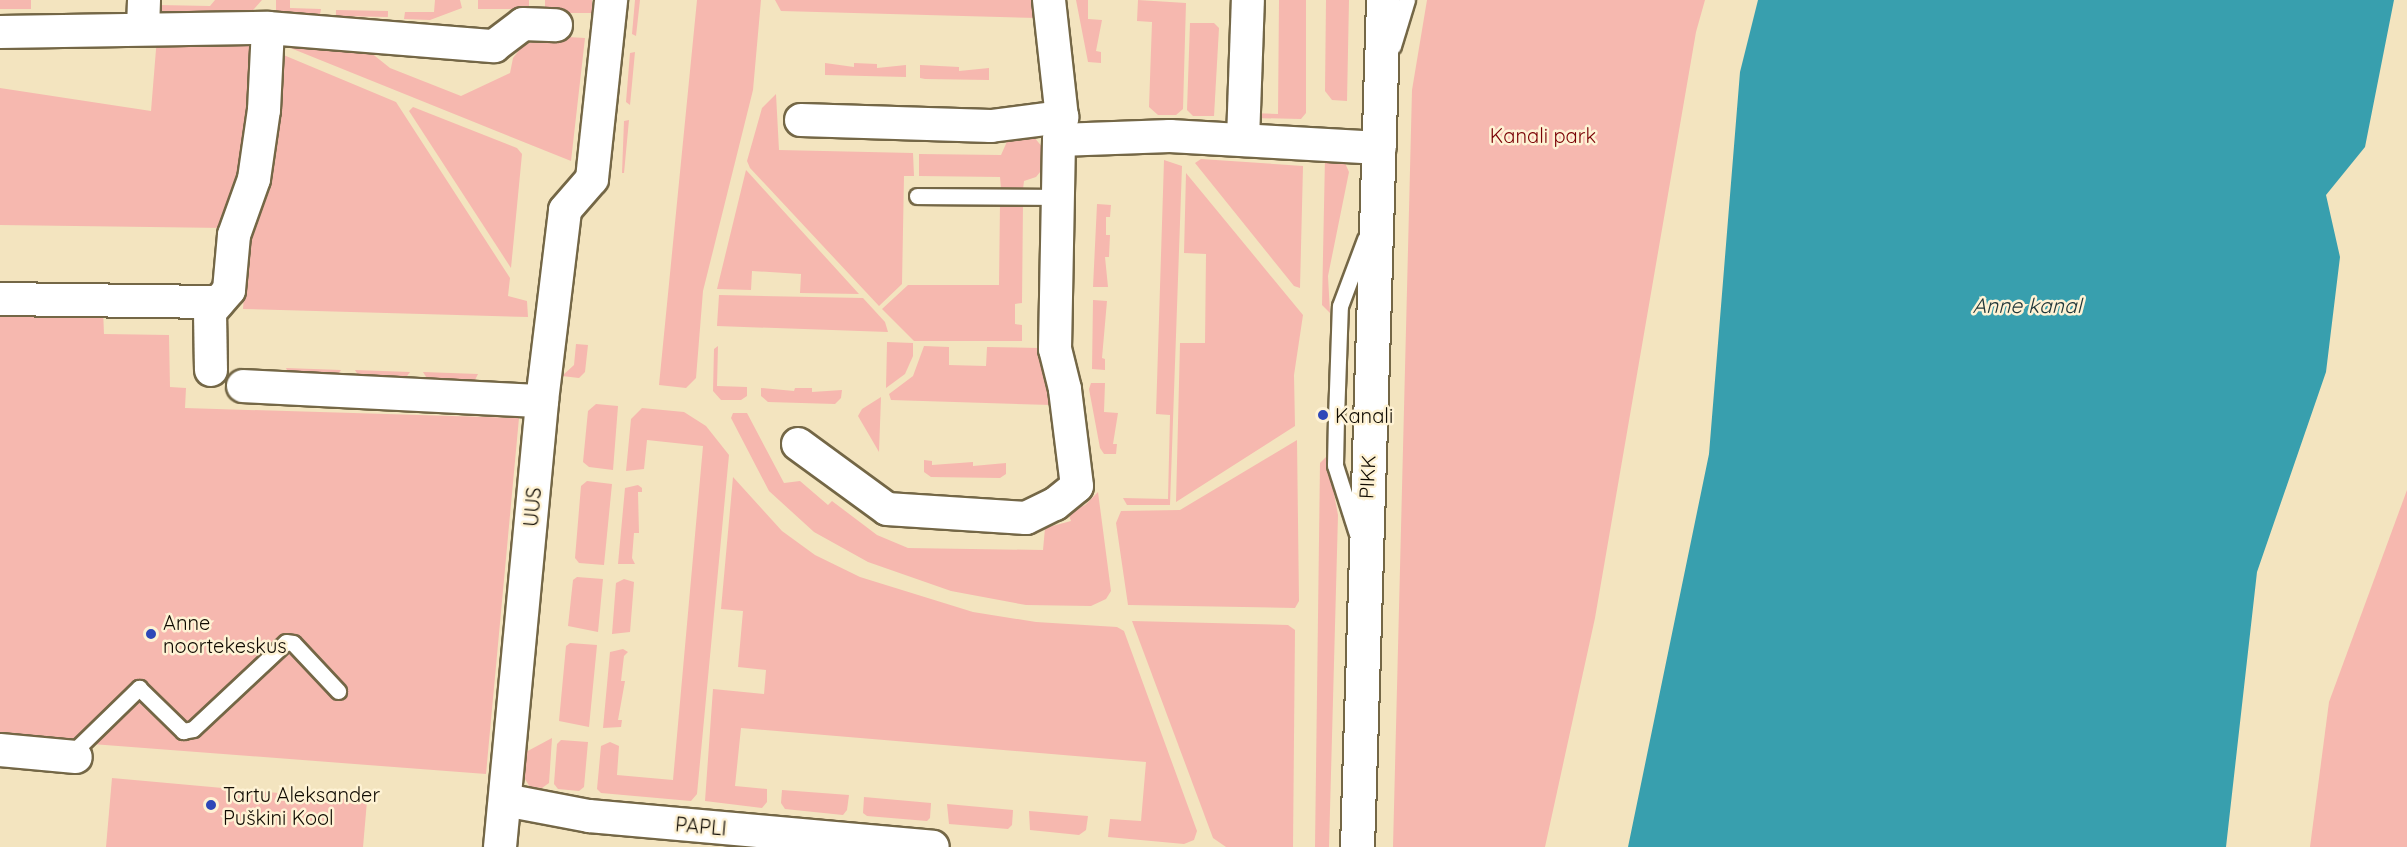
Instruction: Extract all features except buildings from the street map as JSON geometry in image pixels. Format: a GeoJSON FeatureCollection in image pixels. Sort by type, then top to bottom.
{"type":"FeatureCollection","features":[{"type":"Feature","properties":{"kind":"street","name":"UUS"},"geometry":{"type":"LineString","coordinates":[[500,847],[542,401],[565,210],[592,179],[611,0]]}},
{"type":"Feature","properties":{"kind":"street"},"geometry":{"type":"LineString","coordinates":[[798,444],[887,510],[1026,518],[1055,504],[1077,486],[1065,389],[1055,349],[1061,129],[1048,0]]}},
{"type":"Feature","properties":{"kind":"street"},"geometry":{"type":"LineString","coordinates":[[1243,140],[1248,0]]}},
{"type":"Feature","properties":{"kind":"street","name":"PIKK"},"geometry":{"type":"LineString","coordinates":[[1357,847],[1363,554],[1379,202],[1383,0]]}},
{"type":"Feature","properties":{"kind":"street"},"geometry":{"type":"LineString","coordinates":[[0,32],[143,15],[268,28],[494,46],[523,24],[556,25]]}},
{"type":"Feature","properties":{"kind":"street"},"geometry":{"type":"LineString","coordinates":[[211,370],[210,312],[229,290],[234,235],[255,180],[268,28]]}},
{"type":"Feature","properties":{"kind":"street"},"geometry":{"type":"LineString","coordinates":[[801,120],[1061,129],[1380,148]]}},
{"type":"Feature","properties":{"kind":"street"},"geometry":{"type":"LineString","coordinates":[[0,299],[218,302]]}},
{"type":"Feature","properties":{"kind":"street"},"geometry":{"type":"LineString","coordinates":[[243,386],[542,401]]}},
{"type":"Feature","properties":{"kind":"street"},"geometry":{"type":"LineString","coordinates":[[0,750],[72,757]]}},
{"type":"Feature","properties":{"kind":"street","name":"PAPLI"},"geometry":{"type":"LineString","coordinates":[[505,800],[589,816],[933,847]]}},
{"type":"Feature","properties":{"kind":"lane"},"geometry":{"type":"LineString","coordinates":[[1380,89],[1407,0]]}},
{"type":"Feature","properties":{"kind":"lane"},"geometry":{"type":"LineString","coordinates":[[917,196],[1058,197]]}},
{"type":"Feature","properties":{"kind":"lane"},"geometry":{"type":"LineString","coordinates":[[72,757],[139,688],[183,731],[193,729],[286,642],[294,643],[338,691]]}},
{"type":"Feature","properties":{"kind":"green space"},"geometry":{"type":"Polygon","coordinates":[[[0,0],[31,0],[31,9],[0,9],[0,0]]]}},
{"type":"Feature","properties":{"kind":"green space"},"geometry":{"type":"Polygon","coordinates":[[[215,0],[262,0],[247,17],[154,11],[159,5],[210,6],[215,0]]]}},
{"type":"Feature","properties":{"kind":"green space"},"geometry":{"type":"Polygon","coordinates":[[[276,0],[290,0],[290,8],[321,9],[320,15],[281,17],[276,10],[276,0]]]}},
{"type":"Feature","properties":{"kind":"green space"},"geometry":{"type":"Polygon","coordinates":[[[435,0],[460,0],[462,8],[430,20],[404,19],[405,12],[434,12],[435,0]]]}},
{"type":"Feature","properties":{"kind":"green space"},"geometry":{"type":"Polygon","coordinates":[[[478,0],[529,0],[529,9],[478,9],[478,0]]]}},
{"type":"Feature","properties":{"kind":"green space"},"geometry":{"type":"Polygon","coordinates":[[[545,0],[592,0],[592,13],[545,13],[545,0]]]}},
{"type":"Feature","properties":{"kind":"green space"},"geometry":{"type":"Polygon","coordinates":[[[635,0],[640,0],[636,36],[632,34],[635,0]]]}},
{"type":"Feature","properties":{"kind":"green space"},"geometry":{"type":"Polygon","coordinates":[[[697,0],[761,0],[753,90],[703,291],[696,378],[686,388],[659,385],[697,0]]]}},
{"type":"Feature","properties":{"kind":"green space"},"geometry":{"type":"Polygon","coordinates":[[[775,0],[1036,0],[1037,18],[781,11],[775,0]]]}},
{"type":"Feature","properties":{"kind":"green space"},"geometry":{"type":"Polygon","coordinates":[[[1076,0],[1088,0],[1088,19],[1102,20],[1096,51],[1101,52],[1101,63],[1088,62],[1076,0]]]}},
{"type":"Feature","properties":{"kind":"green space"},"geometry":{"type":"Polygon","coordinates":[[[1138,0],[1186,3],[1183,109],[1176,115],[1158,115],[1149,107],[1152,22],[1137,21],[1138,0]]]}},
{"type":"Feature","properties":{"kind":"green space"},"geometry":{"type":"Polygon","coordinates":[[[1279,0],[1306,0],[1306,113],[1301,119],[1254,118],[1253,113],[1278,114],[1279,0]]]}},
{"type":"Feature","properties":{"kind":"green space"},"geometry":{"type":"Polygon","coordinates":[[[1326,0],[1349,0],[1347,101],[1332,100],[1325,91],[1326,0]]]}},
{"type":"Feature","properties":{"kind":"green space","name":"Kanali park"},"geometry":{"type":"Polygon","coordinates":[[[1427,0],[1705,0],[1696,32],[1595,618],[1545,847],[1393,847],[1412,90],[1427,0]]]}},
{"type":"Feature","properties":{"kind":"green space"},"geometry":{"type":"Polygon","coordinates":[[[336,10],[388,11],[388,17],[336,16],[336,10]]]}},
{"type":"Feature","properties":{"kind":"green space"},"geometry":{"type":"Polygon","coordinates":[[[1190,23],[1214,23],[1219,28],[1214,116],[1193,116],[1187,110],[1190,23]]]}},
{"type":"Feature","properties":{"kind":"green space"},"geometry":{"type":"Polygon","coordinates":[[[551,36],[585,38],[571,161],[283,45],[360,44],[390,68],[461,96],[510,73],[513,58],[523,45],[551,36]]]}},
{"type":"Feature","properties":{"kind":"green space"},"geometry":{"type":"Polygon","coordinates":[[[157,37],[248,39],[260,67],[257,115],[225,228],[0,225],[0,88],[151,111],[157,37]]]}},
{"type":"Feature","properties":{"kind":"green space"},"geometry":{"type":"Polygon","coordinates":[[[274,51],[396,102],[510,278],[508,296],[527,301],[528,317],[243,309],[248,242],[274,51]]]}},
{"type":"Feature","properties":{"kind":"green space"},"geometry":{"type":"Polygon","coordinates":[[[635,52],[630,105],[626,102],[630,53],[635,52]]]}},
{"type":"Feature","properties":{"kind":"green space"},"geometry":{"type":"Polygon","coordinates":[[[825,63],[854,67],[854,63],[877,64],[877,68],[906,65],[906,77],[825,75],[825,63]]]}},
{"type":"Feature","properties":{"kind":"green space"},"geometry":{"type":"Polygon","coordinates":[[[920,65],[959,67],[959,71],[989,68],[989,80],[920,78],[920,65]]]}},
{"type":"Feature","properties":{"kind":"green space"},"geometry":{"type":"Polygon","coordinates":[[[776,94],[779,150],[913,153],[914,176],[904,176],[902,284],[879,306],[750,168],[747,161],[762,108],[776,94]]]}},
{"type":"Feature","properties":{"kind":"green space"},"geometry":{"type":"Polygon","coordinates":[[[413,107],[517,148],[522,154],[511,268],[409,111],[413,107]]]}},
{"type":"Feature","properties":{"kind":"green space"},"geometry":{"type":"Polygon","coordinates":[[[629,120],[624,173],[622,173],[624,121],[629,120]]]}},
{"type":"Feature","properties":{"kind":"green space"},"geometry":{"type":"Polygon","coordinates":[[[1033,136],[1044,149],[1045,166],[1036,177],[1024,181],[1023,189],[1001,189],[1000,177],[919,176],[919,154],[1001,155],[1009,137],[1033,136]]]}},
{"type":"Feature","properties":{"kind":"green space"},"geometry":{"type":"Polygon","coordinates":[[[1325,157],[1345,163],[1349,172],[1328,276],[1330,313],[1322,305],[1325,157]]]}},
{"type":"Feature","properties":{"kind":"green space"},"geometry":{"type":"Polygon","coordinates":[[[1201,159],[1303,166],[1300,288],[1294,286],[1195,163],[1201,159]]]}},
{"type":"Feature","properties":{"kind":"green space"},"geometry":{"type":"Polygon","coordinates":[[[1164,160],[1182,166],[1170,505],[1127,505],[1123,498],[1168,499],[1170,415],[1156,414],[1164,160]]]}},
{"type":"Feature","properties":{"kind":"green space"},"geometry":{"type":"Polygon","coordinates":[[[746,170],[859,294],[800,293],[801,274],[752,271],[751,290],[717,289],[746,170]]]}},
{"type":"Feature","properties":{"kind":"green space"},"geometry":{"type":"Polygon","coordinates":[[[1186,173],[1303,315],[1294,375],[1295,426],[1176,502],[1180,343],[1205,343],[1206,254],[1184,253],[1186,173]]]}},
{"type":"Feature","properties":{"kind":"green space"},"geometry":{"type":"Polygon","coordinates":[[[1000,203],[1023,203],[1022,303],[1015,304],[1015,324],[1022,325],[1022,341],[914,341],[882,309],[908,285],[999,285],[1000,203]]]}},
{"type":"Feature","properties":{"kind":"green space"},"geometry":{"type":"Polygon","coordinates":[[[1097,204],[1111,205],[1110,217],[1106,217],[1106,235],[1110,235],[1109,257],[1105,257],[1108,287],[1093,287],[1097,204]]]}},
{"type":"Feature","properties":{"kind":"green space"},"geometry":{"type":"Polygon","coordinates":[[[719,295],[863,298],[885,322],[888,332],[717,326],[719,295]]]}},
{"type":"Feature","properties":{"kind":"green space"},"geometry":{"type":"Polygon","coordinates":[[[1093,300],[1107,301],[1102,358],[1105,359],[1105,370],[1092,369],[1093,300]]]}},
{"type":"Feature","properties":{"kind":"green space"},"geometry":{"type":"Polygon","coordinates":[[[0,308],[103,309],[104,334],[169,335],[170,387],[186,388],[185,408],[519,418],[486,774],[0,737],[0,308]]]}},
{"type":"Feature","properties":{"kind":"green space"},"geometry":{"type":"Polygon","coordinates":[[[887,342],[913,343],[913,356],[905,374],[886,388],[887,342]]]}},
{"type":"Feature","properties":{"kind":"green space"},"geometry":{"type":"Polygon","coordinates":[[[576,344],[588,345],[585,372],[579,378],[562,376],[574,365],[576,344]]]}},
{"type":"Feature","properties":{"kind":"green space"},"geometry":{"type":"Polygon","coordinates":[[[718,346],[717,386],[747,387],[747,396],[741,400],[721,400],[713,391],[714,349],[718,346]]]}},
{"type":"Feature","properties":{"kind":"green space"},"geometry":{"type":"Polygon","coordinates":[[[924,346],[949,347],[949,365],[986,366],[987,347],[1038,348],[1052,393],[1051,405],[891,400],[889,394],[913,376],[924,346]]]}},
{"type":"Feature","properties":{"kind":"green space"},"geometry":{"type":"Polygon","coordinates":[[[286,368],[341,370],[336,377],[290,376],[286,368]]]}},
{"type":"Feature","properties":{"kind":"green space"},"geometry":{"type":"Polygon","coordinates":[[[355,370],[410,372],[405,379],[360,378],[355,370]]]}},
{"type":"Feature","properties":{"kind":"green space"},"geometry":{"type":"Polygon","coordinates":[[[423,372],[478,374],[474,382],[428,380],[423,372]]]}},
{"type":"Feature","properties":{"kind":"green space"},"geometry":{"type":"Polygon","coordinates":[[[1091,383],[1105,383],[1104,412],[1118,413],[1113,444],[1117,444],[1116,454],[1104,454],[1100,448],[1089,389],[1091,383]]]}},
{"type":"Feature","properties":{"kind":"green space"},"geometry":{"type":"Polygon","coordinates":[[[761,388],[794,391],[795,388],[812,388],[812,392],[842,390],[841,398],[835,404],[768,402],[761,396],[761,388]]]}},
{"type":"Feature","properties":{"kind":"green space"},"geometry":{"type":"Polygon","coordinates":[[[881,397],[879,452],[858,416],[862,409],[881,397]]]}},
{"type":"Feature","properties":{"kind":"green space"},"geometry":{"type":"Polygon","coordinates":[[[596,404],[618,406],[613,470],[589,467],[583,462],[588,411],[596,404]]]}},
{"type":"Feature","properties":{"kind":"green space"},"geometry":{"type":"Polygon","coordinates":[[[642,408],[684,412],[706,426],[729,455],[697,794],[691,801],[601,793],[597,789],[601,746],[610,742],[619,746],[617,775],[673,780],[703,446],[647,440],[644,469],[626,471],[631,419],[642,408]]]}},
{"type":"Feature","properties":{"kind":"green space"},"geometry":{"type":"Polygon","coordinates":[[[733,413],[747,413],[784,483],[800,481],[828,505],[832,501],[877,535],[908,548],[1043,550],[1045,528],[1071,521],[1068,513],[1085,505],[1098,492],[1111,591],[1106,599],[1091,606],[1026,605],[951,591],[868,562],[814,532],[769,491],[731,418],[733,413]]]}},
{"type":"Feature","properties":{"kind":"green space"},"geometry":{"type":"Polygon","coordinates":[[[1297,440],[1299,601],[1295,608],[1128,605],[1116,523],[1121,511],[1180,510],[1297,440]]]}},
{"type":"Feature","properties":{"kind":"green space"},"geometry":{"type":"Polygon","coordinates":[[[1327,456],[1338,515],[1329,847],[1315,847],[1320,463],[1327,456]]]}},
{"type":"Feature","properties":{"kind":"green space"},"geometry":{"type":"Polygon","coordinates":[[[924,460],[932,461],[932,465],[973,462],[973,466],[1006,463],[1006,474],[1000,478],[931,477],[924,472],[924,460]]]}},
{"type":"Feature","properties":{"kind":"green space"},"geometry":{"type":"Polygon","coordinates":[[[733,477],[782,531],[815,555],[860,577],[973,612],[1036,622],[1117,627],[1124,631],[1197,831],[1194,840],[1184,844],[1108,837],[1110,819],[1141,821],[1146,762],[741,728],[735,786],[767,789],[767,802],[762,808],[705,801],[713,689],[764,694],[766,670],[738,667],[743,611],[721,609],[733,477]]]}},
{"type":"Feature","properties":{"kind":"green space"},"geometry":{"type":"Polygon","coordinates":[[[587,481],[612,484],[604,565],[579,563],[575,558],[581,486],[587,481]]]}},
{"type":"Feature","properties":{"kind":"green space"},"geometry":{"type":"Polygon","coordinates":[[[638,485],[642,488],[642,492],[638,492],[639,533],[634,533],[632,558],[635,564],[618,564],[625,488],[638,485]]]}},
{"type":"Feature","properties":{"kind":"green space"},"geometry":{"type":"Polygon","coordinates":[[[2407,490],[2407,847],[2310,847],[2329,702],[2407,490]]]}},
{"type":"Feature","properties":{"kind":"green space"},"geometry":{"type":"Polygon","coordinates":[[[577,577],[603,579],[598,632],[568,626],[573,580],[577,577]]]}},
{"type":"Feature","properties":{"kind":"green space"},"geometry":{"type":"Polygon","coordinates":[[[624,579],[634,582],[630,632],[612,634],[616,583],[624,579]]]}},
{"type":"Feature","properties":{"kind":"green space"},"geometry":{"type":"Polygon","coordinates":[[[1132,621],[1288,625],[1295,630],[1293,847],[1226,847],[1213,838],[1132,621]]]}},
{"type":"Feature","properties":{"kind":"green space"},"geometry":{"type":"Polygon","coordinates":[[[570,643],[597,645],[589,727],[559,721],[566,646],[570,643]]]}},
{"type":"Feature","properties":{"kind":"green space"},"geometry":{"type":"Polygon","coordinates":[[[623,649],[628,652],[624,656],[621,681],[625,681],[618,720],[622,720],[621,727],[603,728],[610,652],[623,649]]]}},
{"type":"Feature","properties":{"kind":"green space"},"geometry":{"type":"Polygon","coordinates":[[[552,738],[549,783],[542,788],[530,787],[523,776],[524,753],[552,738]]]}},
{"type":"Feature","properties":{"kind":"green space"},"geometry":{"type":"Polygon","coordinates":[[[561,740],[588,742],[584,787],[579,791],[558,789],[554,784],[557,744],[561,740]]]}},
{"type":"Feature","properties":{"kind":"green space"},"geometry":{"type":"Polygon","coordinates":[[[112,778],[367,801],[363,847],[106,847],[112,778]]]}},
{"type":"Feature","properties":{"kind":"green space"},"geometry":{"type":"Polygon","coordinates":[[[782,790],[849,795],[847,810],[843,815],[785,809],[781,803],[782,790]]]}},
{"type":"Feature","properties":{"kind":"green space"},"geometry":{"type":"Polygon","coordinates":[[[864,797],[931,803],[930,818],[927,821],[867,816],[863,813],[864,797]]]}},
{"type":"Feature","properties":{"kind":"green space"},"geometry":{"type":"Polygon","coordinates":[[[947,804],[1013,810],[1012,825],[1008,829],[949,824],[947,804]]]}},
{"type":"Feature","properties":{"kind":"green space"},"geometry":{"type":"Polygon","coordinates":[[[1029,811],[1088,816],[1086,830],[1079,835],[1030,830],[1029,811]]]}},
{"type":"Feature","properties":{"kind":"water","name":"Anne kanal"},"geometry":{"type":"Polygon","coordinates":[[[1758,0],[2394,0],[2365,147],[2326,195],[2340,257],[2326,372],[2257,572],[2226,847],[1628,847],[1709,454],[1740,72],[1758,0]]]}},
{"type":"Feature","properties":{"kind":"place","name":"Kanali"},"geometry":{"type":"Point","coordinates":[1323,415]}},
{"type":"Feature","properties":{"kind":"place","name":"Anne noortekeskus"},"geometry":{"type":"Point","coordinates":[151,634]}},
{"type":"Feature","properties":{"kind":"place","name":"Tartu Aleksander Puškini Kool"},"geometry":{"type":"Point","coordinates":[211,805]}}]}
